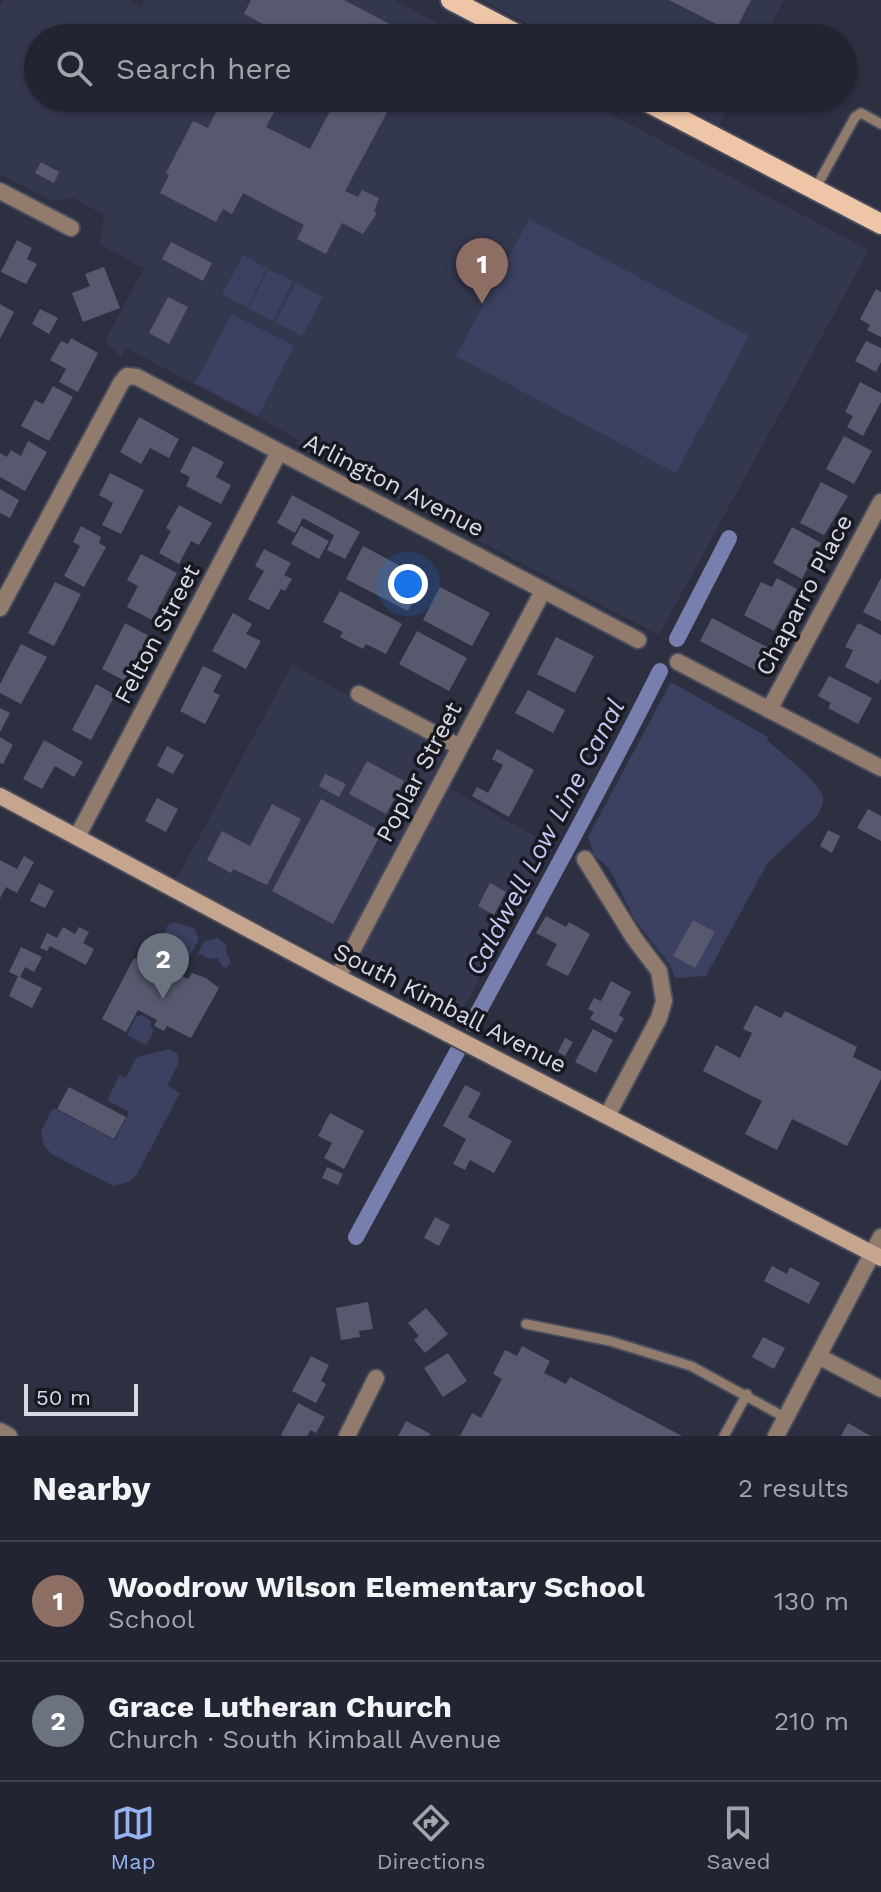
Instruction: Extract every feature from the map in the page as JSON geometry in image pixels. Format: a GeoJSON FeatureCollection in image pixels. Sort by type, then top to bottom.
{"type":"FeatureCollection","features":[{"type":"Feature","properties":{"kind":"main road"},"geometry":{"type":"LineString","coordinates":[[451,0],[497,24]]}},
{"type":"Feature","properties":{"kind":"main road"},"geometry":{"type":"LineString","coordinates":[[667,112],[881,224]]}},
{"type":"Feature","properties":{"kind":"street"},"geometry":{"type":"LineString","coordinates":[[0,191],[71,228]]}},
{"type":"Feature","properties":{"kind":"street","name":"Arlington Avenue"},"geometry":{"type":"LineString","coordinates":[[0,608],[127,376],[137,377],[638,640]]}},
{"type":"Feature","properties":{"kind":"street","name":"Felton Street"},"geometry":{"type":"LineString","coordinates":[[77,837],[279,452]]}},
{"type":"Feature","properties":{"kind":"street","name":"Chaparro Place"},"geometry":{"type":"LineString","coordinates":[[769,710],[881,502]]}},
{"type":"Feature","properties":{"kind":"street","name":"Poplar Street"},"geometry":{"type":"LineString","coordinates":[[338,977],[543,591]]}},
{"type":"Feature","properties":{"kind":"street"},"geometry":{"type":"LineString","coordinates":[[678,662],[881,768]]}},
{"type":"Feature","properties":{"kind":"street"},"geometry":{"type":"LineString","coordinates":[[359,694],[460,747]]}},
{"type":"Feature","properties":{"kind":"street","name":"South Kimball Avenue"},"geometry":{"type":"LineString","coordinates":[[0,796],[338,977],[877,1256]]}},
{"type":"Feature","properties":{"kind":"street"},"geometry":{"type":"LineString","coordinates":[[585,859],[634,938],[659,971],[664,1001],[659,1018],[607,1116]]}},
{"type":"Feature","properties":{"kind":"street"},"geometry":{"type":"LineString","coordinates":[[776,1436],[818,1356],[877,1256],[881,1237]]}},
{"type":"Feature","properties":{"kind":"street"},"geometry":{"type":"LineString","coordinates":[[818,1356],[881,1389]]}},
{"type":"Feature","properties":{"kind":"street"},"geometry":{"type":"LineString","coordinates":[[347,1436],[376,1378]]}},
{"type":"Feature","properties":{"kind":"street"},"geometry":{"type":"LineString","coordinates":[[0,1431],[9,1436]]}},
{"type":"Feature","properties":{"kind":"lane"},"geometry":{"type":"LineString","coordinates":[[815,189],[855,117],[861,113],[881,124]]}},
{"type":"Feature","properties":{"kind":"lane"},"geometry":{"type":"LineString","coordinates":[[526,1324],[610,1341],[691,1366],[786,1418]]}},
{"type":"Feature","properties":{"kind":"lane"},"geometry":{"type":"LineString","coordinates":[[724,1436],[747,1394]]}},
{"type":"Feature","properties":{"kind":"shaded area"},"geometry":{"type":"Polygon","coordinates":[[[3,0],[128,0],[141,7],[145,0],[394,0],[439,24],[24,24],[24,112],[607,112],[869,250],[659,635],[297,445],[300,440],[126,348],[121,358],[105,341],[144,268],[100,245],[104,215],[73,198],[52,201],[0,174],[0,5],[3,0]]]}},
{"type":"Feature","properties":{"kind":"shaded area"},"geometry":{"type":"Polygon","coordinates":[[[482,0],[784,0],[771,24],[527,24],[482,0]]]}},
{"type":"Feature","properties":{"kind":"shaded area"},"geometry":{"type":"Polygon","coordinates":[[[694,112],[726,112],[719,125],[694,112]]]}},
{"type":"Feature","properties":{"kind":"shaded area"},"geometry":{"type":"Polygon","coordinates":[[[529,219],[749,336],[676,473],[456,356],[529,219]]]}},
{"type":"Feature","properties":{"kind":"shaded area"},"geometry":{"type":"Polygon","coordinates":[[[243,255],[267,268],[247,307],[222,295],[243,255]]]}},
{"type":"Feature","properties":{"kind":"shaded area"},"geometry":{"type":"Polygon","coordinates":[[[268,269],[293,281],[273,321],[248,308],[268,269]]]}},
{"type":"Feature","properties":{"kind":"shaded area"},"geometry":{"type":"Polygon","coordinates":[[[296,283],[323,297],[302,336],[275,322],[296,283]]]}},
{"type":"Feature","properties":{"kind":"shaded area"},"geometry":{"type":"Polygon","coordinates":[[[232,314],[294,346],[258,416],[195,383],[232,314]]]}},
{"type":"Feature","properties":{"kind":"shaded area"},"geometry":{"type":"Polygon","coordinates":[[[292,665],[447,748],[431,778],[552,846],[455,1024],[176,880],[292,665]]]}},
{"type":"Feature","properties":{"kind":"shaded area"},"geometry":{"type":"Polygon","coordinates":[[[671,682],[768,737],[767,740],[815,783],[823,797],[817,816],[767,864],[706,976],[675,978],[670,965],[635,920],[609,868],[594,855],[588,837],[671,682]]]}},
{"type":"Feature","properties":{"kind":"shaded area"},"geometry":{"type":"Polygon","coordinates":[[[175,922],[194,928],[199,939],[182,961],[171,960],[156,949],[168,925],[175,922]]]}},
{"type":"Feature","properties":{"kind":"shaded area"},"geometry":{"type":"Polygon","coordinates":[[[218,938],[227,946],[226,952],[231,962],[226,968],[218,958],[208,959],[198,953],[205,941],[218,938]]]}},
{"type":"Feature","properties":{"kind":"shaded area"},"geometry":{"type":"Polygon","coordinates":[[[141,1015],[152,1021],[150,1025],[154,1030],[146,1045],[127,1035],[136,1017],[141,1015]]]}},
{"type":"Feature","properties":{"kind":"shaded area"},"geometry":{"type":"Polygon","coordinates":[[[169,1049],[177,1053],[179,1063],[167,1086],[180,1093],[137,1174],[130,1181],[114,1186],[53,1155],[44,1146],[41,1131],[53,1108],[115,1140],[129,1112],[107,1100],[120,1075],[126,1078],[137,1057],[169,1049]]]}},
{"type":"Feature","properties":{"kind":"building"},"geometry":{"type":"Polygon","coordinates":[[[251,0],[344,0],[389,24],[263,24],[244,14],[251,0]]]}},
{"type":"Feature","properties":{"kind":"building"},"geometry":{"type":"Polygon","coordinates":[[[669,0],[751,0],[739,24],[716,24],[669,0]]]}},
{"type":"Feature","properties":{"kind":"building"},"geometry":{"type":"Polygon","coordinates":[[[216,112],[274,112],[266,127],[310,149],[330,112],[387,112],[345,191],[358,197],[362,190],[379,198],[374,211],[377,213],[363,234],[342,223],[326,254],[297,239],[304,225],[243,193],[232,214],[223,209],[216,222],[160,193],[169,175],[166,173],[193,121],[208,128],[216,112]]]}},
{"type":"Feature","properties":{"kind":"building"},"geometry":{"type":"Polygon","coordinates":[[[41,162],[59,172],[54,183],[35,173],[41,162]]]}},
{"type":"Feature","properties":{"kind":"building"},"geometry":{"type":"Polygon","coordinates":[[[17,240],[32,248],[27,259],[37,264],[26,284],[1,272],[17,240]]]}},
{"type":"Feature","properties":{"kind":"building"},"geometry":{"type":"Polygon","coordinates":[[[171,242],[212,263],[203,281],[162,259],[171,242]]]}},
{"type":"Feature","properties":{"kind":"building"},"geometry":{"type":"Polygon","coordinates":[[[104,267],[120,308],[83,322],[72,293],[90,286],[85,274],[104,267]]]}},
{"type":"Feature","properties":{"kind":"building"},"geometry":{"type":"Polygon","coordinates":[[[876,289],[881,292],[881,337],[867,330],[870,325],[860,319],[876,289]]]}},
{"type":"Feature","properties":{"kind":"building"},"geometry":{"type":"Polygon","coordinates":[[[168,297],[188,307],[169,344],[149,333],[168,297]]]}},
{"type":"Feature","properties":{"kind":"building"},"geometry":{"type":"Polygon","coordinates":[[[0,304],[14,312],[0,339],[0,304]]]}},
{"type":"Feature","properties":{"kind":"building"},"geometry":{"type":"Polygon","coordinates":[[[40,309],[58,318],[49,334],[32,324],[40,309]]]}},
{"type":"Feature","properties":{"kind":"building"},"geometry":{"type":"Polygon","coordinates":[[[71,338],[98,353],[78,392],[59,382],[66,369],[50,360],[61,341],[68,344],[71,338]]]}},
{"type":"Feature","properties":{"kind":"building"},"geometry":{"type":"Polygon","coordinates":[[[866,341],[881,348],[881,362],[876,372],[855,361],[866,341]]]}},
{"type":"Feature","properties":{"kind":"building"},"geometry":{"type":"Polygon","coordinates":[[[860,382],[881,393],[881,402],[863,436],[847,427],[853,416],[845,412],[860,382]]]}},
{"type":"Feature","properties":{"kind":"building"},"geometry":{"type":"Polygon","coordinates":[[[53,386],[73,397],[49,441],[21,426],[35,400],[43,404],[53,386]]]}},
{"type":"Feature","properties":{"kind":"building"},"geometry":{"type":"Polygon","coordinates":[[[139,417],[179,439],[169,458],[150,448],[141,464],[120,452],[139,417]]]}},
{"type":"Feature","properties":{"kind":"building"},"geometry":{"type":"Polygon","coordinates":[[[844,436],[872,451],[854,484],[826,469],[844,436]]]}},
{"type":"Feature","properties":{"kind":"building"},"geometry":{"type":"Polygon","coordinates":[[[28,441],[47,452],[25,491],[0,477],[0,453],[7,457],[11,450],[21,456],[28,441]]]}},
{"type":"Feature","properties":{"kind":"building"},"geometry":{"type":"Polygon","coordinates":[[[193,446],[224,462],[216,477],[231,485],[221,504],[186,486],[190,477],[180,472],[193,446]]]}},
{"type":"Feature","properties":{"kind":"building"},"geometry":{"type":"Polygon","coordinates":[[[110,473],[144,490],[121,534],[102,525],[113,503],[99,495],[110,473]]]}},
{"type":"Feature","properties":{"kind":"building"},"geometry":{"type":"Polygon","coordinates":[[[821,482],[848,496],[824,535],[800,523],[821,482]]]}},
{"type":"Feature","properties":{"kind":"building"},"geometry":{"type":"Polygon","coordinates":[[[0,489],[19,500],[10,518],[0,513],[0,489]]]}},
{"type":"Feature","properties":{"kind":"building"},"geometry":{"type":"Polygon","coordinates":[[[292,495],[360,532],[345,559],[327,550],[334,535],[303,518],[295,533],[277,523],[292,495]]]}},
{"type":"Feature","properties":{"kind":"building"},"geometry":{"type":"Polygon","coordinates":[[[179,505],[212,523],[199,545],[191,541],[179,564],[159,553],[171,531],[166,528],[179,505]]]}},
{"type":"Feature","properties":{"kind":"building"},"geometry":{"type":"Polygon","coordinates":[[[81,526],[101,537],[99,543],[106,547],[84,587],[64,576],[80,546],[73,542],[81,526]]]}},
{"type":"Feature","properties":{"kind":"building"},"geometry":{"type":"Polygon","coordinates":[[[301,526],[329,541],[319,559],[291,544],[301,526]]]}},
{"type":"Feature","properties":{"kind":"building"},"geometry":{"type":"Polygon","coordinates":[[[792,527],[821,543],[802,579],[773,563],[792,527]]]}},
{"type":"Feature","properties":{"kind":"building"},"geometry":{"type":"Polygon","coordinates":[[[363,546],[425,579],[408,611],[346,579],[363,546]]]}},
{"type":"Feature","properties":{"kind":"building"},"geometry":{"type":"Polygon","coordinates":[[[264,549],[291,563],[284,575],[292,579],[285,591],[281,589],[269,610],[248,599],[264,571],[255,566],[264,549]]]}},
{"type":"Feature","properties":{"kind":"building"},"geometry":{"type":"Polygon","coordinates":[[[141,554],[177,573],[152,620],[127,607],[138,586],[127,580],[141,554]]]}},
{"type":"Feature","properties":{"kind":"building"},"geometry":{"type":"Polygon","coordinates":[[[777,578],[797,589],[774,631],[744,615],[761,582],[772,587],[777,578]]]}},
{"type":"Feature","properties":{"kind":"building"},"geometry":{"type":"Polygon","coordinates":[[[881,578],[881,621],[863,612],[881,578]]]}},
{"type":"Feature","properties":{"kind":"building"},"geometry":{"type":"Polygon","coordinates":[[[55,582],[81,594],[54,646],[28,633],[55,582]]]}},
{"type":"Feature","properties":{"kind":"building"},"geometry":{"type":"Polygon","coordinates":[[[440,587],[490,613],[472,646],[423,620],[440,587]]]}},
{"type":"Feature","properties":{"kind":"building"},"geometry":{"type":"Polygon","coordinates":[[[340,591],[402,624],[386,654],[366,644],[363,649],[340,637],[343,632],[323,622],[340,591]]]}},
{"type":"Feature","properties":{"kind":"building"},"geometry":{"type":"Polygon","coordinates":[[[233,613],[252,624],[246,634],[261,641],[246,669],[212,651],[233,613]]]}},
{"type":"Feature","properties":{"kind":"building"},"geometry":{"type":"Polygon","coordinates":[[[712,618],[767,647],[755,670],[700,641],[712,618]]]}},
{"type":"Feature","properties":{"kind":"building"},"geometry":{"type":"Polygon","coordinates":[[[125,623],[149,636],[125,681],[102,669],[125,623]]]}},
{"type":"Feature","properties":{"kind":"building"},"geometry":{"type":"Polygon","coordinates":[[[858,623],[881,635],[881,679],[878,684],[845,667],[853,650],[845,647],[858,623]]]}},
{"type":"Feature","properties":{"kind":"building"},"geometry":{"type":"Polygon","coordinates":[[[417,631],[467,658],[449,691],[399,664],[417,631]]]}},
{"type":"Feature","properties":{"kind":"building"},"geometry":{"type":"Polygon","coordinates":[[[556,637],[594,656],[575,693],[537,674],[556,637]]]}},
{"type":"Feature","properties":{"kind":"building"},"geometry":{"type":"Polygon","coordinates":[[[21,644],[47,657],[21,704],[0,693],[0,684],[21,644]]]}},
{"type":"Feature","properties":{"kind":"building"},"geometry":{"type":"Polygon","coordinates":[[[203,666],[222,675],[213,692],[220,695],[205,724],[180,711],[203,666]]]}},
{"type":"Feature","properties":{"kind":"building"},"geometry":{"type":"Polygon","coordinates":[[[829,676],[872,698],[858,724],[828,708],[831,703],[818,696],[829,676]]]}},
{"type":"Feature","properties":{"kind":"building"},"geometry":{"type":"Polygon","coordinates":[[[96,684],[115,695],[91,740],[72,730],[96,684]]]}},
{"type":"Feature","properties":{"kind":"building"},"geometry":{"type":"Polygon","coordinates":[[[528,690],[565,710],[553,733],[515,713],[528,690]]]}},
{"type":"Feature","properties":{"kind":"building"},"geometry":{"type":"Polygon","coordinates":[[[0,708],[10,713],[0,732],[0,708]]]}},
{"type":"Feature","properties":{"kind":"building"},"geometry":{"type":"Polygon","coordinates":[[[0,737],[13,745],[3,764],[0,763],[0,737]]]}},
{"type":"Feature","properties":{"kind":"building"},"geometry":{"type":"Polygon","coordinates":[[[44,740],[83,762],[74,777],[55,766],[42,789],[23,779],[44,740]]]}},
{"type":"Feature","properties":{"kind":"building"},"geometry":{"type":"Polygon","coordinates":[[[167,746],[184,755],[173,774],[157,766],[167,746]]]}},
{"type":"Feature","properties":{"kind":"building"},"geometry":{"type":"Polygon","coordinates":[[[497,749],[534,770],[509,817],[472,796],[477,787],[488,793],[503,765],[492,759],[497,749]]]}},
{"type":"Feature","properties":{"kind":"building"},"geometry":{"type":"Polygon","coordinates":[[[367,761],[404,781],[386,814],[349,794],[367,761]]]}},
{"type":"Feature","properties":{"kind":"building"},"geometry":{"type":"Polygon","coordinates":[[[325,774],[346,784],[339,797],[319,786],[325,774]]]}},
{"type":"Feature","properties":{"kind":"building"},"geometry":{"type":"Polygon","coordinates":[[[157,798],[178,809],[166,832],[145,821],[157,798]]]}},
{"type":"Feature","properties":{"kind":"building"},"geometry":{"type":"Polygon","coordinates":[[[321,799],[382,832],[333,924],[272,891],[321,799]]]}},
{"type":"Feature","properties":{"kind":"building"},"geometry":{"type":"Polygon","coordinates":[[[272,804],[301,819],[267,885],[233,869],[231,873],[207,860],[222,831],[250,846],[272,804]]]}},
{"type":"Feature","properties":{"kind":"building"},"geometry":{"type":"Polygon","coordinates":[[[868,809],[881,816],[881,841],[857,828],[868,809]]]}},
{"type":"Feature","properties":{"kind":"building"},"geometry":{"type":"Polygon","coordinates":[[[828,830],[840,836],[832,853],[820,846],[828,830]]]}},
{"type":"Feature","properties":{"kind":"building"},"geometry":{"type":"Polygon","coordinates":[[[24,856],[34,862],[17,893],[6,887],[0,898],[0,860],[17,869],[24,856]]]}},
{"type":"Feature","properties":{"kind":"building"},"geometry":{"type":"Polygon","coordinates":[[[39,883],[54,891],[45,908],[30,901],[39,883]]]}},
{"type":"Feature","properties":{"kind":"building"},"geometry":{"type":"Polygon","coordinates":[[[490,883],[506,892],[494,915],[478,906],[490,883]]]}},
{"type":"Feature","properties":{"kind":"building"},"geometry":{"type":"Polygon","coordinates":[[[546,916],[566,927],[569,922],[590,934],[568,976],[546,965],[557,944],[536,933],[546,916]]]}},
{"type":"Feature","properties":{"kind":"building"},"geometry":{"type":"Polygon","coordinates":[[[693,920],[715,932],[695,968],[673,956],[693,920]]]}},
{"type":"Feature","properties":{"kind":"building"},"geometry":{"type":"Polygon","coordinates":[[[63,927],[75,934],[79,927],[89,932],[83,943],[94,949],[86,965],[50,946],[47,951],[40,948],[47,933],[57,938],[63,927]]]}},
{"type":"Feature","properties":{"kind":"building"},"geometry":{"type":"Polygon","coordinates":[[[21,947],[42,957],[34,972],[25,967],[20,977],[9,972],[21,947]]]}},
{"type":"Feature","properties":{"kind":"building"},"geometry":{"type":"Polygon","coordinates":[[[134,958],[153,967],[156,962],[188,979],[192,973],[206,978],[219,988],[191,1038],[167,1026],[164,1031],[154,1026],[157,1020],[138,1010],[126,1032],[102,1019],[134,958]]]}},
{"type":"Feature","properties":{"kind":"building"},"geometry":{"type":"Polygon","coordinates":[[[18,976],[42,988],[32,1008],[9,996],[18,976]]]}},
{"type":"Feature","properties":{"kind":"building"},"geometry":{"type":"Polygon","coordinates":[[[611,981],[631,992],[619,1015],[624,1018],[616,1033],[590,1019],[594,1012],[588,1009],[594,998],[601,1001],[611,981]]]}},
{"type":"Feature","properties":{"kind":"building"},"geometry":{"type":"Polygon","coordinates":[[[755,1005],[781,1018],[785,1011],[857,1047],[853,1057],[881,1071],[881,1079],[847,1146],[792,1119],[777,1150],[745,1134],[762,1101],[703,1071],[716,1045],[740,1058],[752,1033],[743,1029],[755,1005]]]}},
{"type":"Feature","properties":{"kind":"building"},"geometry":{"type":"Polygon","coordinates":[[[593,1029],[613,1040],[596,1073],[575,1062],[593,1029]]]}},
{"type":"Feature","properties":{"kind":"building"},"geometry":{"type":"Polygon","coordinates":[[[565,1038],[573,1042],[565,1056],[558,1052],[565,1038]]]}},
{"type":"Feature","properties":{"kind":"building"},"geometry":{"type":"Polygon","coordinates":[[[465,1085],[481,1093],[468,1117],[512,1141],[494,1173],[470,1160],[465,1170],[453,1164],[466,1139],[443,1126],[465,1085]]]}},
{"type":"Feature","properties":{"kind":"building"},"geometry":{"type":"Polygon","coordinates":[[[69,1087],[126,1117],[114,1139],[57,1109],[69,1087]]]}},
{"type":"Feature","properties":{"kind":"building"},"geometry":{"type":"Polygon","coordinates":[[[330,1113],[364,1131],[344,1169],[324,1158],[332,1143],[318,1136],[330,1113]]]}},
{"type":"Feature","properties":{"kind":"building"},"geometry":{"type":"Polygon","coordinates":[[[327,1167],[343,1174],[338,1185],[322,1178],[327,1167]]]}},
{"type":"Feature","properties":{"kind":"building"},"geometry":{"type":"Polygon","coordinates":[[[435,1217],[450,1225],[439,1246],[424,1238],[435,1217]]]}},
{"type":"Feature","properties":{"kind":"building"},"geometry":{"type":"Polygon","coordinates":[[[772,1266],[787,1274],[790,1267],[820,1283],[809,1304],[764,1281],[772,1266]]]}},
{"type":"Feature","properties":{"kind":"building"},"geometry":{"type":"Polygon","coordinates":[[[368,1302],[373,1329],[359,1331],[360,1337],[341,1340],[336,1308],[368,1302]]]}},
{"type":"Feature","properties":{"kind":"building"},"geometry":{"type":"Polygon","coordinates":[[[426,1308],[448,1334],[425,1353],[414,1340],[419,1336],[408,1323],[426,1308]]]}},
{"type":"Feature","properties":{"kind":"building"},"geometry":{"type":"Polygon","coordinates":[[[763,1337],[785,1348],[774,1369],[752,1357],[763,1337]]]}},
{"type":"Feature","properties":{"kind":"building"},"geometry":{"type":"Polygon","coordinates":[[[522,1346],[550,1361],[544,1373],[566,1384],[570,1377],[682,1436],[460,1436],[472,1413],[481,1418],[502,1379],[493,1374],[505,1350],[517,1356],[522,1346]]]}},
{"type":"Feature","properties":{"kind":"building"},"geometry":{"type":"Polygon","coordinates":[[[448,1353],[467,1381],[443,1397],[424,1368],[448,1353]]]}},
{"type":"Feature","properties":{"kind":"building"},"geometry":{"type":"Polygon","coordinates":[[[311,1356],[329,1365],[321,1381],[326,1384],[316,1403],[292,1391],[311,1356]]]}},
{"type":"Feature","properties":{"kind":"building"},"geometry":{"type":"Polygon","coordinates":[[[298,1403],[325,1417],[316,1433],[311,1430],[307,1436],[283,1436],[281,1435],[298,1403]]]}},
{"type":"Feature","properties":{"kind":"building"},"geometry":{"type":"Polygon","coordinates":[[[406,1421],[431,1434],[398,1436],[406,1421]]]}},
{"type":"Feature","properties":{"kind":"building"},"geometry":{"type":"Polygon","coordinates":[[[848,1423],[871,1436],[841,1436],[848,1423]]]}},
{"type":"Feature","properties":{"kind":"waterway","name":"Caldwell Low Line Canal"},"geometry":{"type":"LineString","coordinates":[[677,639],[729,538]]}},
{"type":"Feature","properties":{"kind":"waterway","name":"Caldwell Low Line Canal"},"geometry":{"type":"LineString","coordinates":[[472,1024],[660,671]]}},
{"type":"Feature","properties":{"kind":"waterway","name":"Caldwell Low Line Canal"},"geometry":{"type":"LineString","coordinates":[[356,1237],[457,1052]]}},
{"type":"Feature","properties":{"kind":"place","name":"Woodrow Wilson Elementary School"},"geometry":{"type":"Point","coordinates":[482,304]}},
{"type":"Feature","properties":{"kind":"place","name":"Grace Lutheran Church"},"geometry":{"type":"Point","coordinates":[163,999]}}]}
